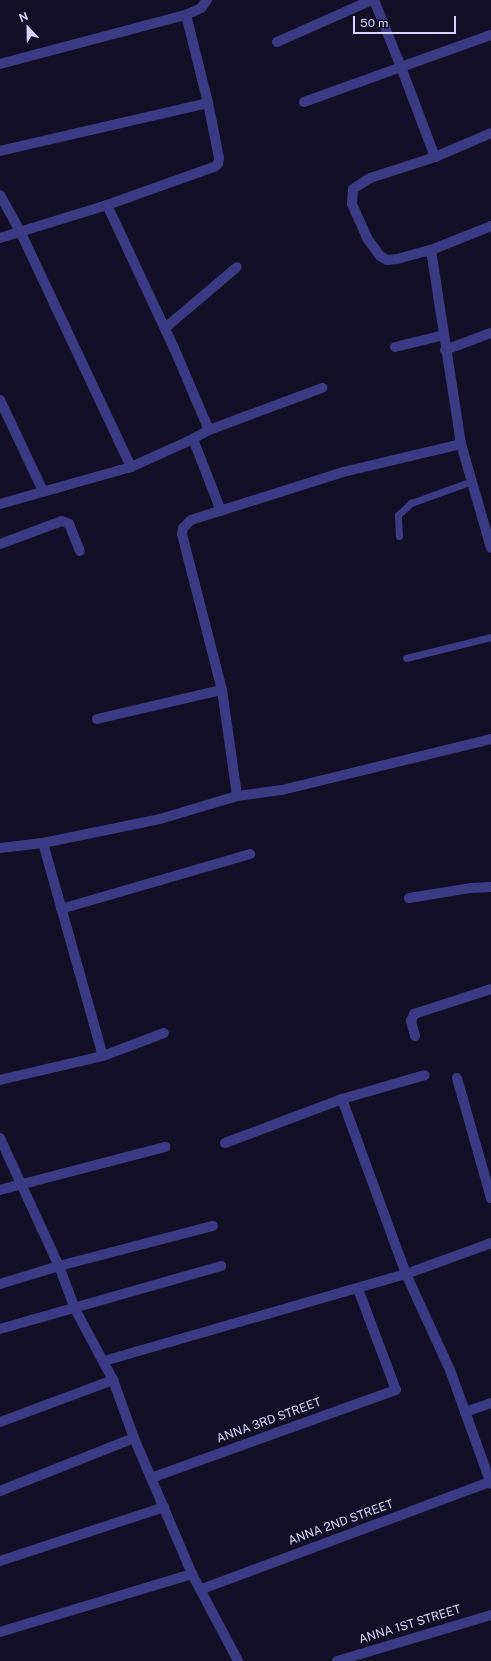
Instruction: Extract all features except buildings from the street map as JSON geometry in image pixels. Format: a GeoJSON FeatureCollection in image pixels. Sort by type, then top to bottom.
{"type":"FeatureCollection","features":[{"type":"Feature","properties":{"kind":"street"},"geometry":{"type":"LineString","coordinates":[[0,64],[186,15],[201,8],[207,0]]}},
{"type":"Feature","properties":{"kind":"street"},"geometry":{"type":"LineString","coordinates":[[277,42],[373,0],[401,67],[435,157]]}},
{"type":"Feature","properties":{"kind":"street"},"geometry":{"type":"LineString","coordinates":[[0,238],[107,204],[214,167],[218,164],[219,158],[208,103],[186,15]]}},
{"type":"Feature","properties":{"kind":"street"},"geometry":{"type":"LineString","coordinates":[[304,102],[491,35]]}},
{"type":"Feature","properties":{"kind":"street"},"geometry":{"type":"LineString","coordinates":[[0,152],[208,103]]}},
{"type":"Feature","properties":{"kind":"street"},"geometry":{"type":"LineString","coordinates":[[491,133],[435,157],[370,178],[353,188],[352,204],[368,238],[380,256],[387,260],[397,260],[431,250],[491,226]]}},
{"type":"Feature","properties":{"kind":"street"},"geometry":{"type":"LineString","coordinates":[[0,196],[20,231],[131,466]]}},
{"type":"Feature","properties":{"kind":"street"},"geometry":{"type":"LineString","coordinates":[[107,204],[165,328],[209,430]]}},
{"type":"Feature","properties":{"kind":"street"},"geometry":{"type":"LineString","coordinates":[[431,250],[445,350],[461,444],[489,533],[491,548]]}},
{"type":"Feature","properties":{"kind":"street"},"geometry":{"type":"LineString","coordinates":[[165,328],[237,267]]}},
{"type":"Feature","properties":{"kind":"street"},"geometry":{"type":"LineString","coordinates":[[445,350],[491,333]]}},
{"type":"Feature","properties":{"kind":"street"},"geometry":{"type":"LineString","coordinates":[[395,347],[444,335]]}},
{"type":"Feature","properties":{"kind":"street"},"geometry":{"type":"LineString","coordinates":[[0,504],[131,466],[193,440],[209,430],[322,388]]}},
{"type":"Feature","properties":{"kind":"street"},"geometry":{"type":"LineString","coordinates":[[0,400],[43,491]]}},
{"type":"Feature","properties":{"kind":"street"},"geometry":{"type":"LineString","coordinates":[[193,440],[222,511]]}},
{"type":"Feature","properties":{"kind":"street"},"geometry":{"type":"LineString","coordinates":[[237,796],[222,690],[182,534],[183,528],[191,520],[343,472],[461,444]]}},
{"type":"Feature","properties":{"kind":"street"},"geometry":{"type":"LineString","coordinates":[[0,544],[62,521],[69,524],[80,551]]}},
{"type":"Feature","properties":{"kind":"street"},"geometry":{"type":"LineString","coordinates":[[96,719],[222,690]]}},
{"type":"Feature","properties":{"kind":"street"},"geometry":{"type":"LineString","coordinates":[[0,848],[43,843],[160,819],[237,796],[282,790],[491,739]]}},
{"type":"Feature","properties":{"kind":"street"},"geometry":{"type":"LineString","coordinates":[[43,843],[102,1056]]}},
{"type":"Feature","properties":{"kind":"street"},"geometry":{"type":"LineString","coordinates":[[61,909],[250,854]]}},
{"type":"Feature","properties":{"kind":"street"},"geometry":{"type":"LineString","coordinates":[[409,898],[471,888],[491,887]]}},
{"type":"Feature","properties":{"kind":"street"},"geometry":{"type":"LineString","coordinates":[[415,1036],[411,1021],[414,1014],[491,989]]}},
{"type":"Feature","properties":{"kind":"street"},"geometry":{"type":"LineString","coordinates":[[0,1080],[102,1056],[164,1033]]}},
{"type":"Feature","properties":{"kind":"street"},"geometry":{"type":"LineString","coordinates":[[225,1142],[342,1100],[425,1075]]}},
{"type":"Feature","properties":{"kind":"street"},"geometry":{"type":"LineString","coordinates":[[457,1078],[491,1198]]}},
{"type":"Feature","properties":{"kind":"street"},"geometry":{"type":"LineString","coordinates":[[342,1100],[406,1274],[450,1370],[491,1483]]}},
{"type":"Feature","properties":{"kind":"street"},"geometry":{"type":"LineString","coordinates":[[0,1138],[59,1266],[75,1308],[113,1380],[134,1438],[192,1574],[202,1589],[238,1661]]}},
{"type":"Feature","properties":{"kind":"street"},"geometry":{"type":"LineString","coordinates":[[0,1190],[165,1147]]}},
{"type":"Feature","properties":{"kind":"street"},"geometry":{"type":"LineString","coordinates":[[0,1284],[59,1266],[213,1226]]}},
{"type":"Feature","properties":{"kind":"street"},"geometry":{"type":"LineString","coordinates":[[104,1361],[358,1289],[406,1274],[491,1243]]}},
{"type":"Feature","properties":{"kind":"street"},"geometry":{"type":"LineString","coordinates":[[0,1329],[221,1266]]}},
{"type":"Feature","properties":{"kind":"street","name":"ANNA 3RD STREET"},"geometry":{"type":"LineString","coordinates":[[151,1478],[396,1390],[358,1289]]}},
{"type":"Feature","properties":{"kind":"street"},"geometry":{"type":"LineString","coordinates":[[0,1422],[113,1380]]}},
{"type":"Feature","properties":{"kind":"street"},"geometry":{"type":"LineString","coordinates":[[465,1412],[491,1403]]}},
{"type":"Feature","properties":{"kind":"street"},"geometry":{"type":"LineString","coordinates":[[0,1491],[134,1438]]}},
{"type":"Feature","properties":{"kind":"street","name":"ANNA 2ND STREET"},"geometry":{"type":"LineString","coordinates":[[202,1589],[491,1483]]}},
{"type":"Feature","properties":{"kind":"street"},"geometry":{"type":"LineString","coordinates":[[0,1561],[164,1507]]}},
{"type":"Feature","properties":{"kind":"street"},"geometry":{"type":"LineString","coordinates":[[0,1632],[192,1574]]}},
{"type":"Feature","properties":{"kind":"street","name":"ANNA 1ST STREET"},"geometry":{"type":"LineString","coordinates":[[337,1661],[491,1615]]}},
{"type":"Feature","properties":{"kind":"lane"},"geometry":{"type":"LineString","coordinates":[[399,536],[398,515],[411,503],[472,481]]}},
{"type":"Feature","properties":{"kind":"lane"},"geometry":{"type":"LineString","coordinates":[[406,658],[491,637]]}}]}
